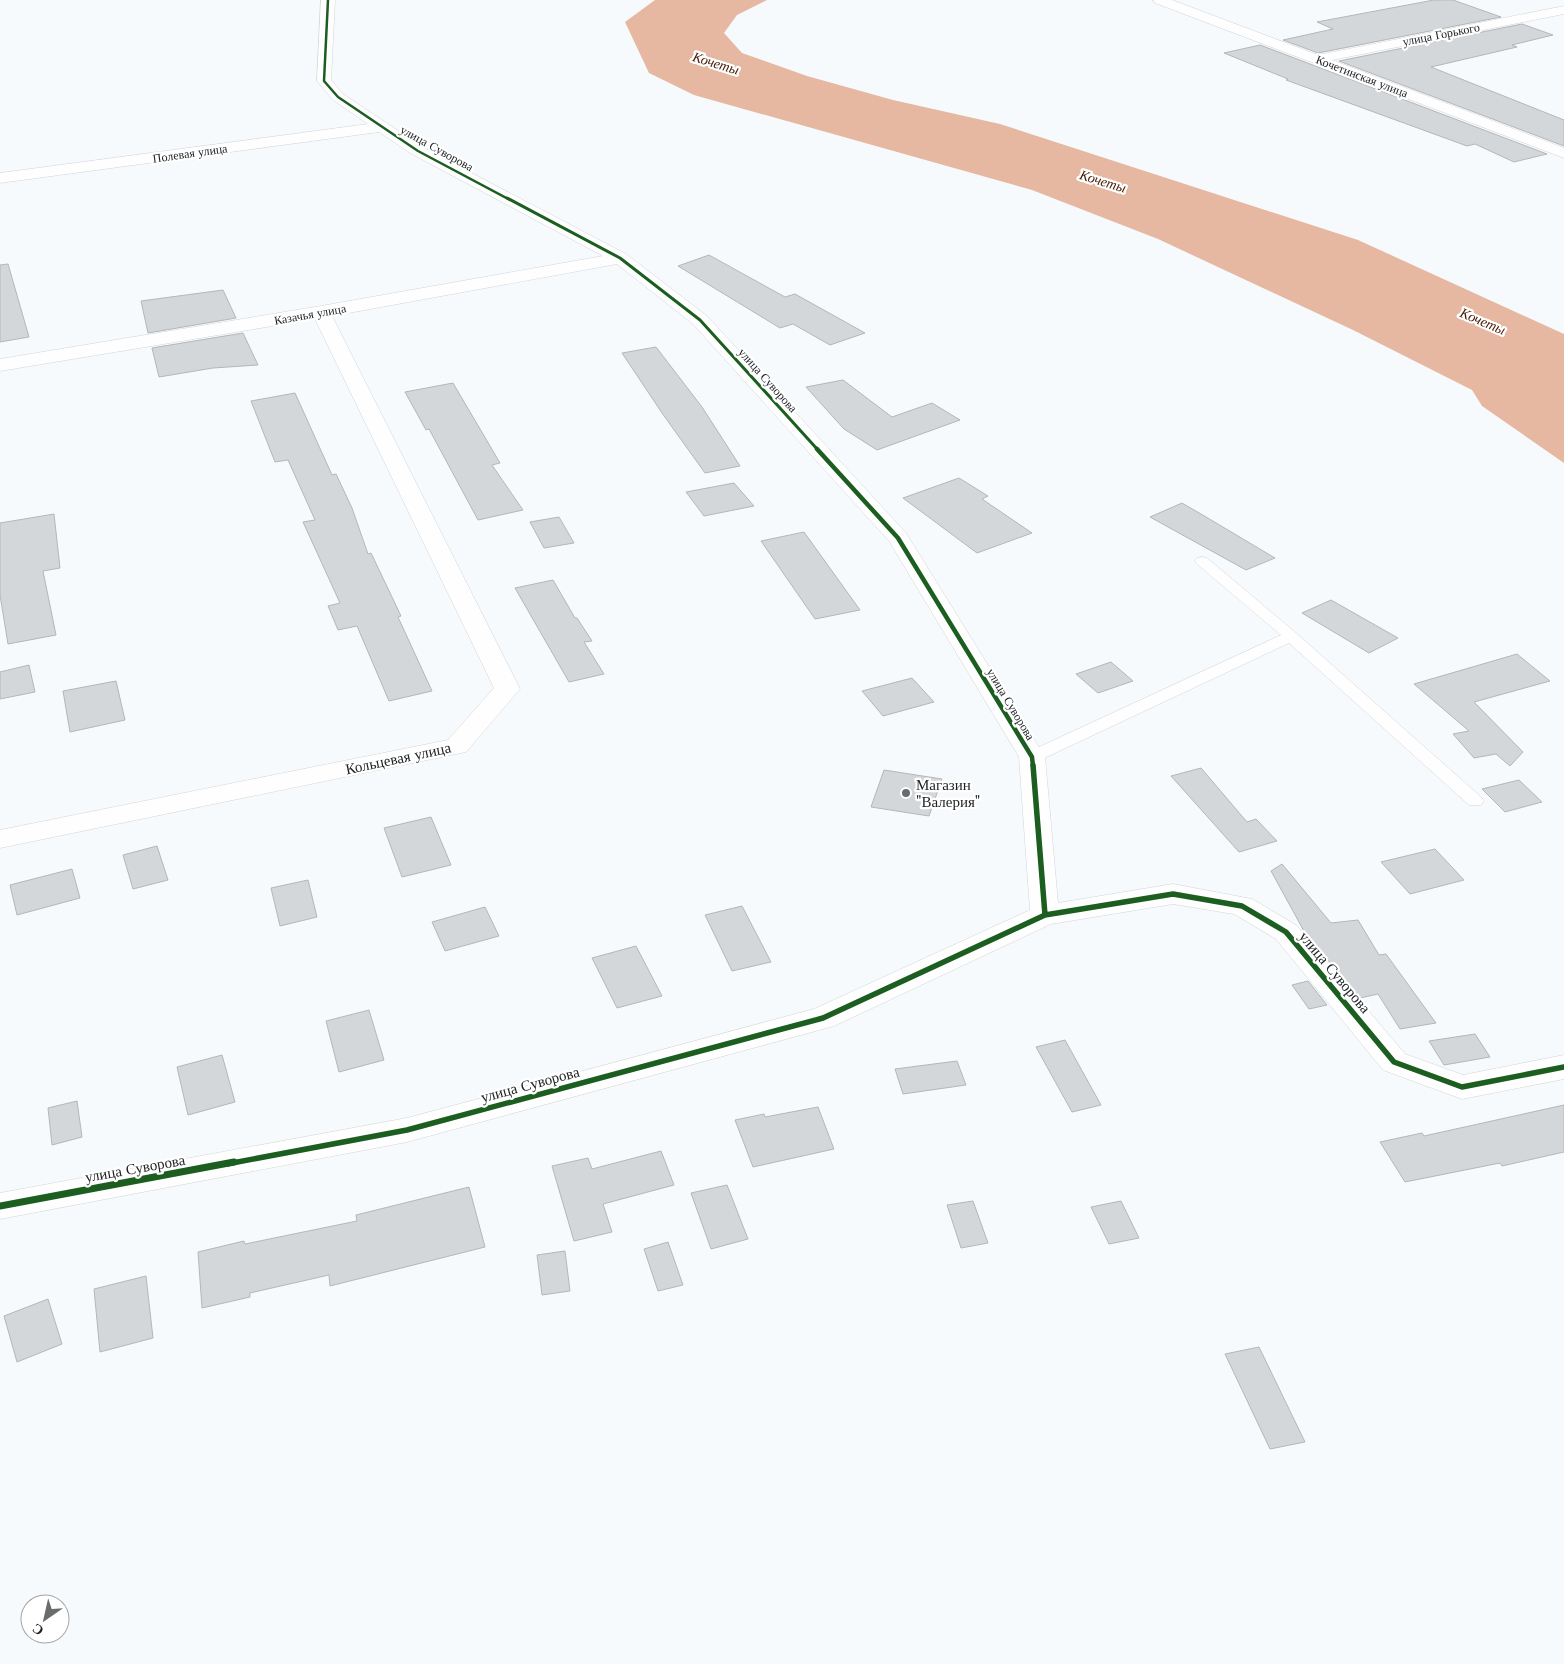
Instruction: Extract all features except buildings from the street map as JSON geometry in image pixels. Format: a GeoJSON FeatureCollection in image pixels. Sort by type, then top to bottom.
{"type":"FeatureCollection","features":[{"type":"Feature","properties":{"kind":"street","name":"улица Суворова"},"geometry":{"type":"LineString","coordinates":[[328,0],[324,81],[338,98],[418,151],[620,258],[700,320],[898,538],[1032,756],[1045,915]]}},
{"type":"Feature","properties":{"kind":"street","name":"Кочетинская улица"},"geometry":{"type":"LineString","coordinates":[[1164,0],[1564,153]]}},
{"type":"Feature","properties":{"kind":"street"},"geometry":{"type":"LineString","coordinates":[[1538,0],[1564,9]]}},
{"type":"Feature","properties":{"kind":"street","name":"улица Горького"},"geometry":{"type":"LineString","coordinates":[[1318,59],[1564,9]]}},
{"type":"Feature","properties":{"kind":"street","name":"Полевая улица"},"geometry":{"type":"LineString","coordinates":[[0,178],[381,127]]}},
{"type":"Feature","properties":{"kind":"street","name":"Казачья улица"},"geometry":{"type":"LineString","coordinates":[[0,365],[321,312],[620,258]]}},
{"type":"Feature","properties":{"kind":"street","name":"Кольцевая улица"},"geometry":{"type":"LineString","coordinates":[[0,839],[457,746],[507,689],[321,312]]}},
{"type":"Feature","properties":{"kind":"street","name":"улица Суворова"},"geometry":{"type":"LineString","coordinates":[[0,1206],[407,1130],[823,1018],[1045,915],[1173,894],[1242,906],[1286,932],[1394,1062],[1462,1087],[1564,1067]]}},
{"type":"Feature","properties":{"kind":"lane"},"geometry":{"type":"LineString","coordinates":[[1202,561],[1291,636],[1474,801]]}},
{"type":"Feature","properties":{"kind":"lane"},"geometry":{"type":"LineString","coordinates":[[1032,756],[1291,636]]}},
{"type":"Feature","properties":{"kind":"water","name":"Кочеты"},"geometry":{"type":"Polygon","coordinates":[[[655,0],[767,0],[737,15],[724,33],[742,53],[807,76],[893,100],[1000,124],[1358,240],[1564,334],[1564,463],[1482,406],[1472,390],[1353,330],[1158,239],[1032,190],[694,95],[649,73],[625,22],[655,0]]]}},
{"type":"Feature","properties":{"kind":"cycle path"},"geometry":{"type":"LineString","coordinates":[[328,0],[324,81],[338,97],[418,151],[620,258],[700,320],[898,538],[1032,757],[1045,915]]}},
{"type":"Feature","properties":{"kind":"cycle path"},"geometry":{"type":"LineString","coordinates":[[0,1206],[407,1130],[823,1018],[1045,915],[1173,894],[1242,906],[1286,932],[1394,1062],[1462,1087],[1564,1067]]}},
{"type":"Feature","properties":{"kind":"place","name":"Магазин \"Валерия\""},"geometry":{"type":"Point","coordinates":[906,793]}}]}
